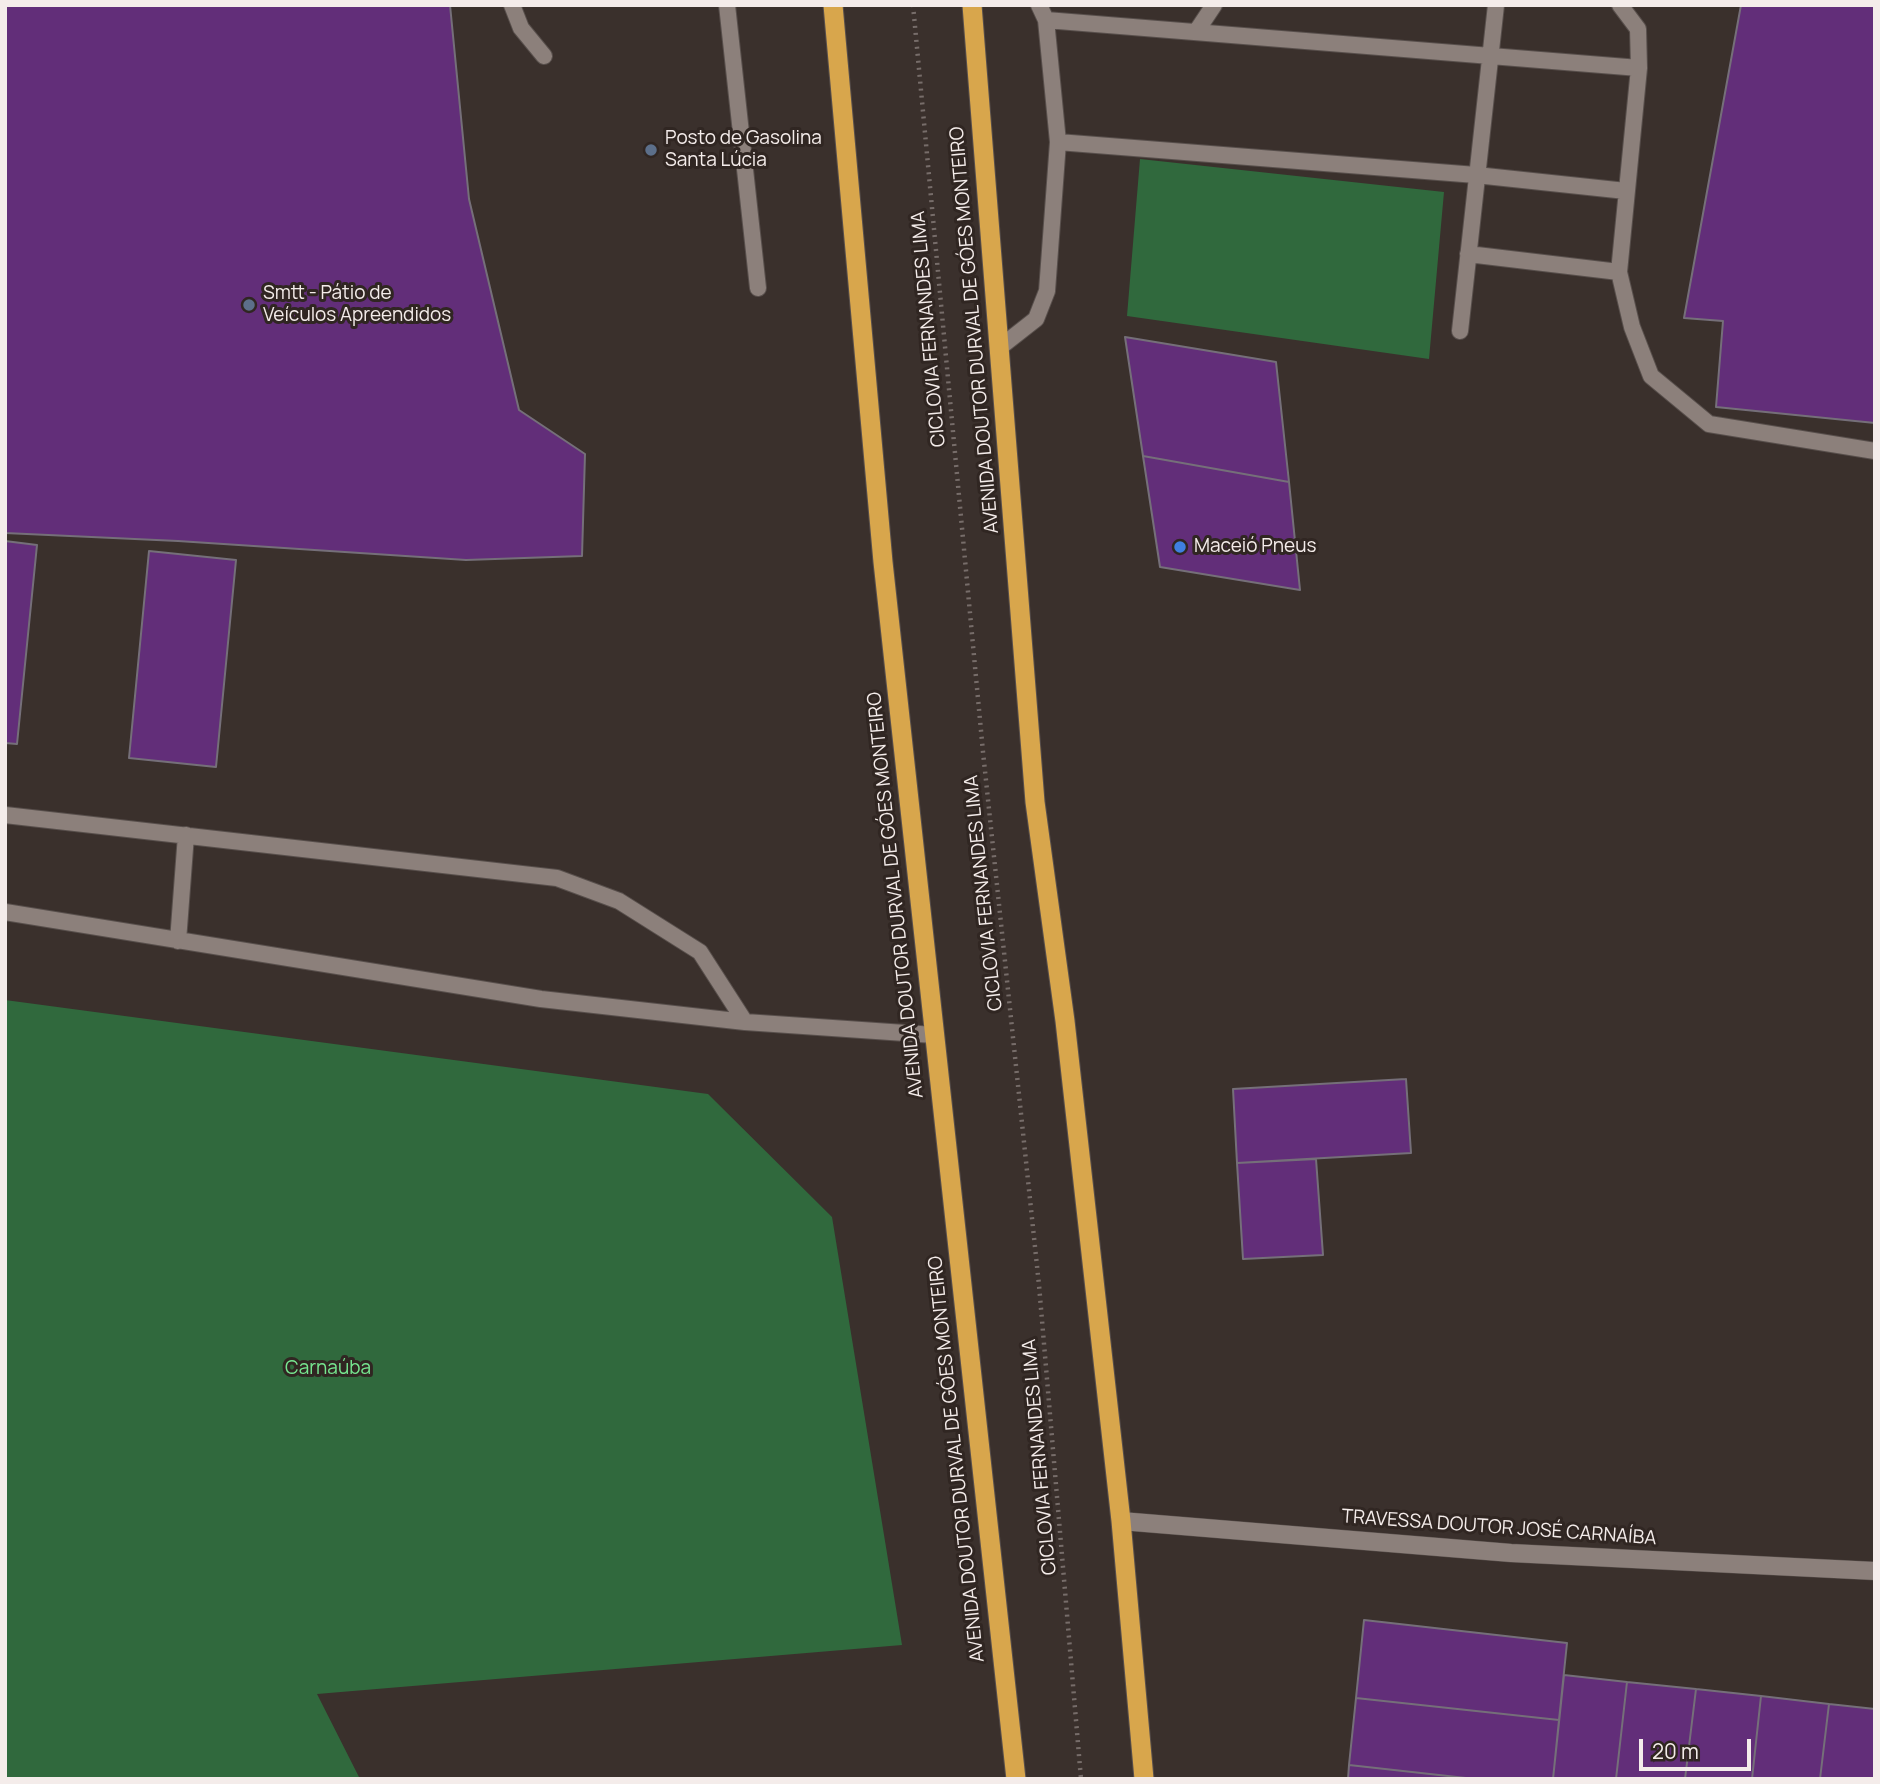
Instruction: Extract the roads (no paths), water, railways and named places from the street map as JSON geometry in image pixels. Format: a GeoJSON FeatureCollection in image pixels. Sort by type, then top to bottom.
{"type":"FeatureCollection","features":[{"type":"Feature","properties":{"kind":"highway","name":"AVENIDA DOUTOR DURVAL DE GÓES MONTEIRO"},"geometry":{"type":"LineString","coordinates":[[832,5],[883,562],[1016,1779]]}},
{"type":"Feature","properties":{"kind":"highway","name":"AVENIDA DOUTOR DURVAL DE GÓES MONTEIRO"},"geometry":{"type":"LineString","coordinates":[[972,5],[1035,802],[1065,1021],[1121,1521],[1144,1779]]}},
{"type":"Feature","properties":{"kind":"street","name":"TRAVESSA DOUTOR JOSÉ CARNAÍBA"},"geometry":{"type":"LineString","coordinates":[[1121,1521],[1511,1553],[1875,1571]]}},
{"type":"Feature","properties":{"kind":"lane"},"geometry":{"type":"LineString","coordinates":[[512,5],[521,28],[544,56]]}},
{"type":"Feature","properties":{"kind":"lane"},"geometry":{"type":"LineString","coordinates":[[727,5],[758,288]]}},
{"type":"Feature","properties":{"kind":"lane"},"geometry":{"type":"LineString","coordinates":[[1196,32],[1214,5]]}},
{"type":"Feature","properties":{"kind":"lane"},"geometry":{"type":"LineString","coordinates":[[1460,331],[1496,5]]}},
{"type":"Feature","properties":{"kind":"lane"},"geometry":{"type":"LineString","coordinates":[[1620,5],[1638,29],[1639,68],[1619,272],[1632,327],[1651,376],[1709,424],[1875,451]]}},
{"type":"Feature","properties":{"kind":"lane"},"geometry":{"type":"LineString","coordinates":[[999,348],[1036,319],[1047,291],[1058,142],[1042,13],[1196,32],[1639,68]]}},
{"type":"Feature","properties":{"kind":"lane"},"geometry":{"type":"LineString","coordinates":[[1058,142],[1476,175],[1626,191]]}},
{"type":"Feature","properties":{"kind":"lane"},"geometry":{"type":"LineString","coordinates":[[1468,254],[1619,272]]}},
{"type":"Feature","properties":{"kind":"lane"},"geometry":{"type":"LineString","coordinates":[[5,815],[557,878],[619,901],[700,952],[745,1021]]}},
{"type":"Feature","properties":{"kind":"lane"},"geometry":{"type":"LineString","coordinates":[[178,941],[186,835]]}},
{"type":"Feature","properties":{"kind":"lane"},"geometry":{"type":"LineString","coordinates":[[5,912],[541,999],[745,1021],[934,1035]]}},
{"type":"Feature","properties":{"kind":"place","name":"Posto de Gasolina Santa Lúcia"},"geometry":{"type":"Point","coordinates":[651,150]}},
{"type":"Feature","properties":{"kind":"place","name":"Smtt - Pátio de Veículos Apreendidos"},"geometry":{"type":"Point","coordinates":[249,305]}},
{"type":"Feature","properties":{"kind":"place","name":"Maceió Pneus"},"geometry":{"type":"Point","coordinates":[1180,547]}},
{"type":"Feature","properties":{"kind":"park label","name":"Carnaúba"},"geometry":{"type":"Point","coordinates":[328,1369]}}]}
